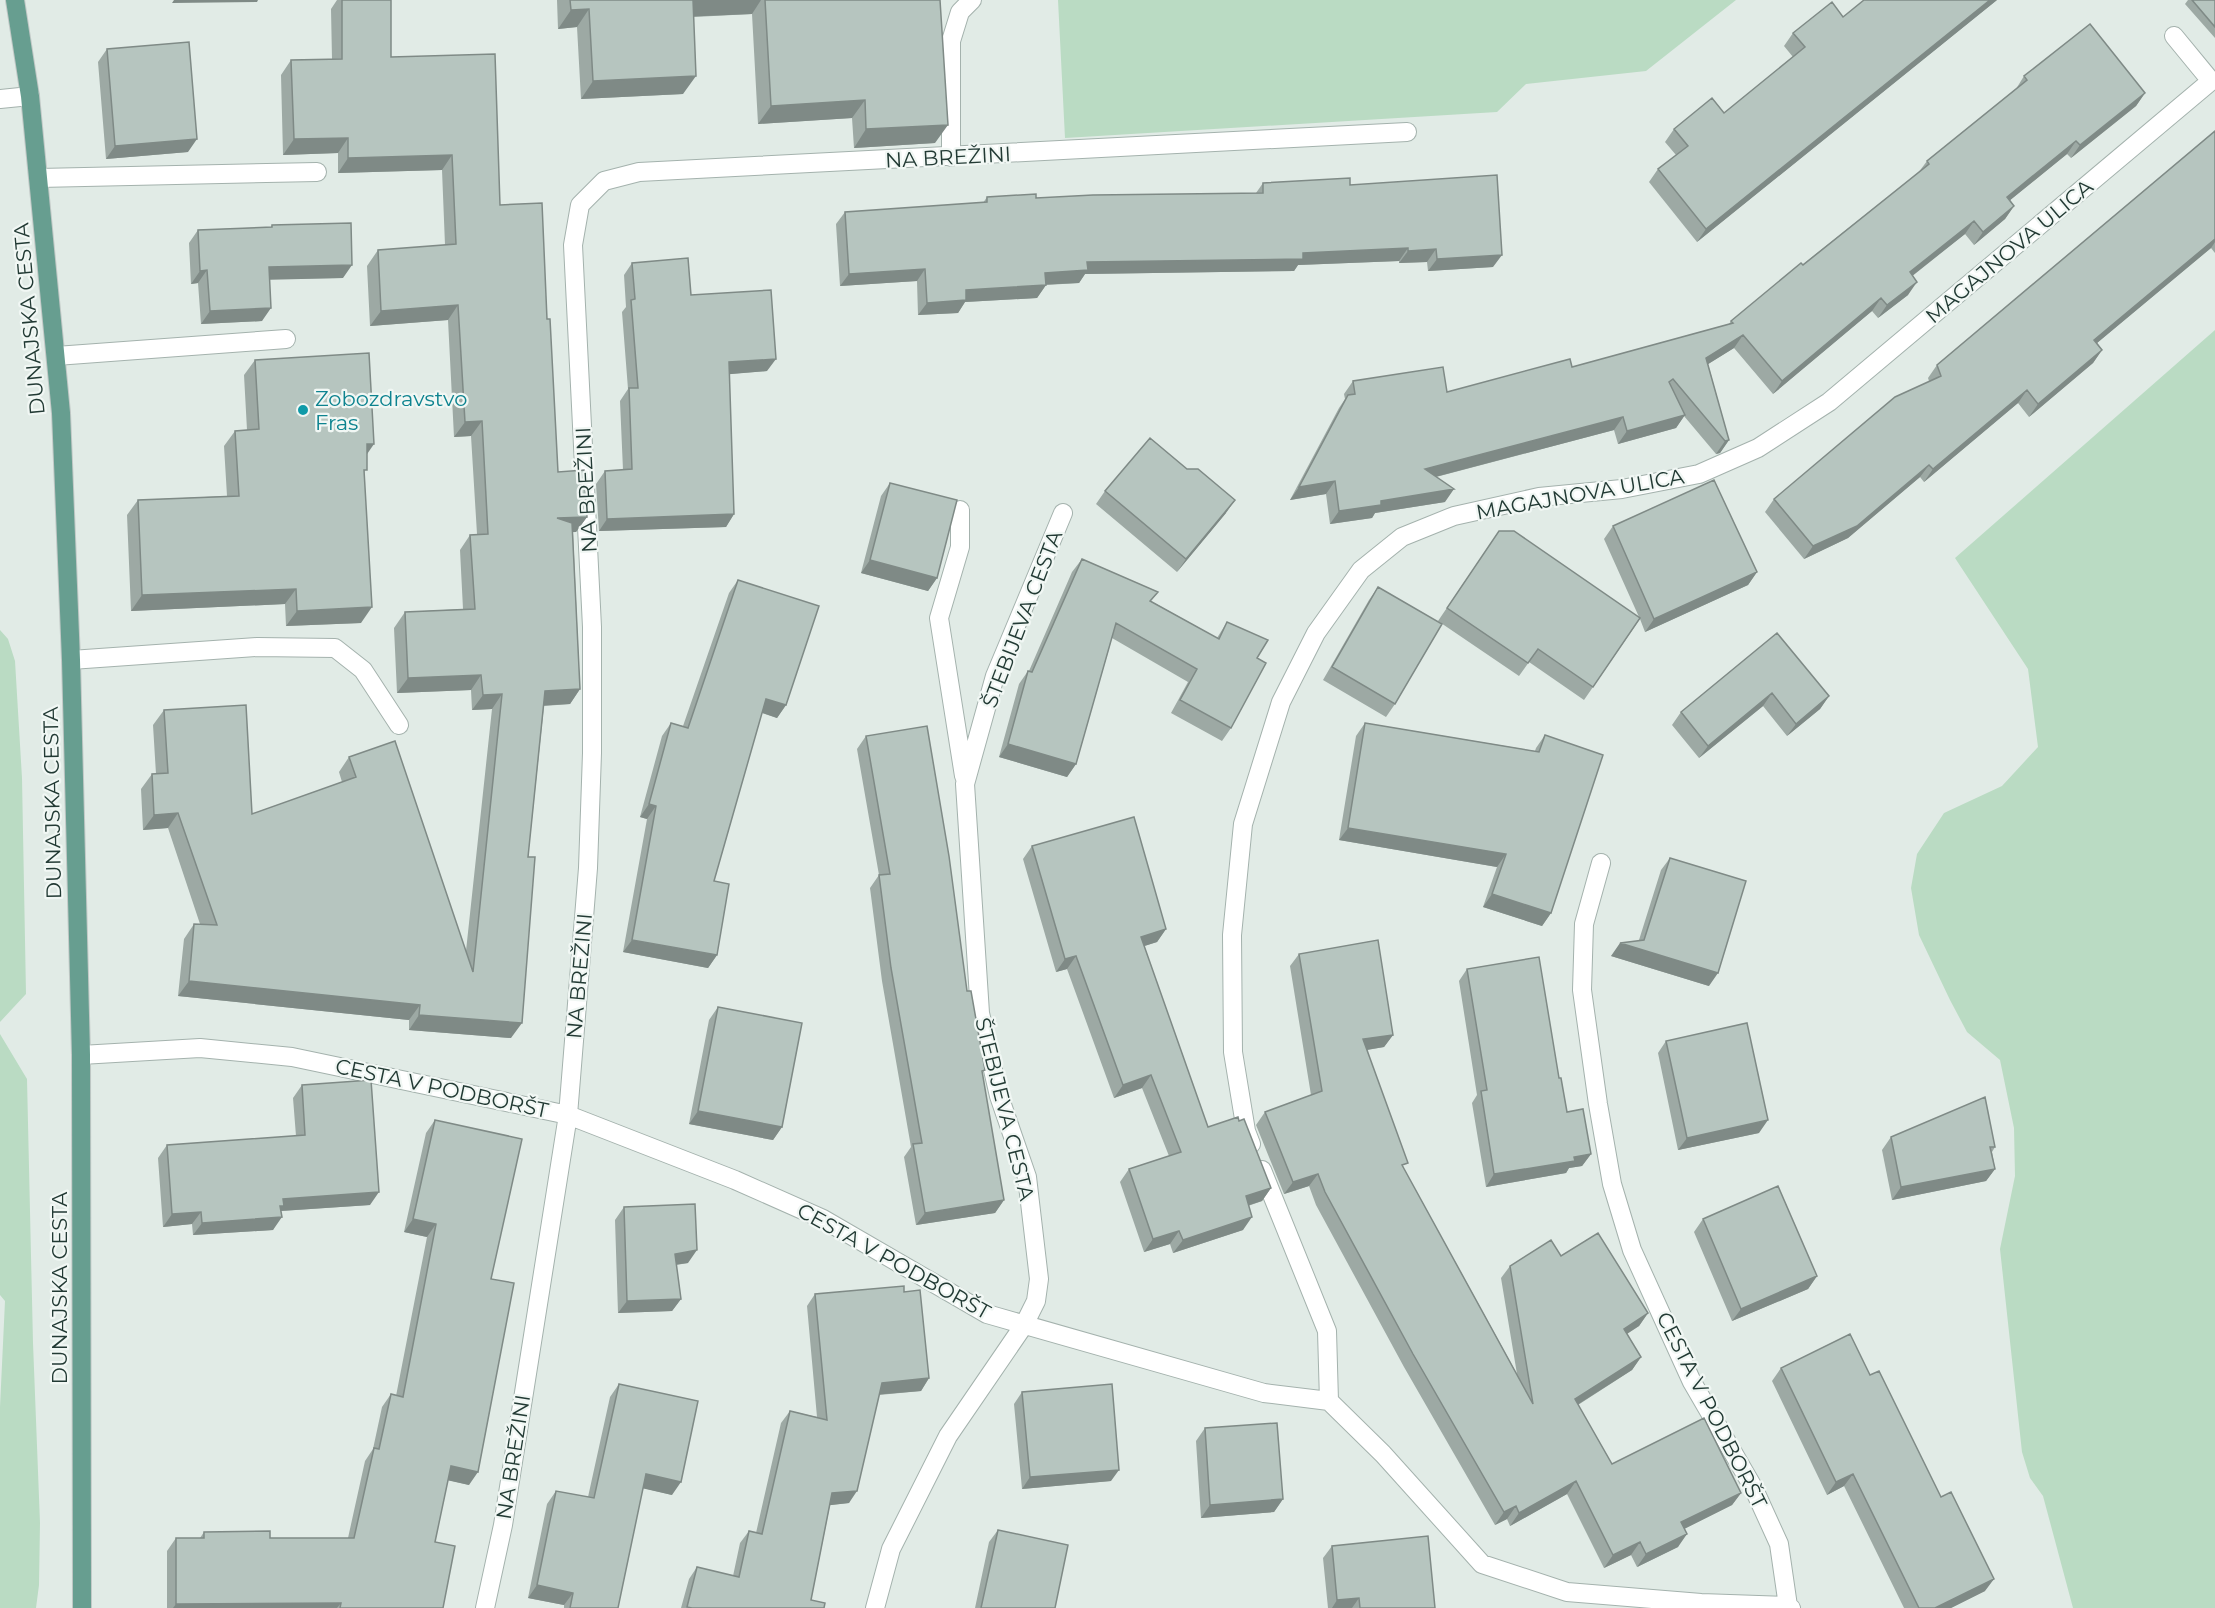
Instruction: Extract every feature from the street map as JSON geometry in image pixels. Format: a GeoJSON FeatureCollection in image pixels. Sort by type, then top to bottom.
{"type":"FeatureCollection","features":[{"type":"Feature","properties":{"kind":"main road","name":"DUNAJSKA CESTA"},"geometry":{"type":"LineString","coordinates":[[15,0],[30,96],[61,413],[71,660],[81,1055],[82,1608]]}},
{"type":"Feature","properties":{"kind":"street"},"geometry":{"type":"LineString","coordinates":[[951,157],[951,41],[960,12],[972,0]]}},
{"type":"Feature","properties":{"kind":"street","name":"MAGAJNOVA ULICA"},"geometry":{"type":"LineString","coordinates":[[1329,1401],[1327,1331],[1246,1131],[1233,1052],[1232,935],[1243,824],[1281,702],[1316,633],[1361,570],[1402,537],[1454,516],[1539,497],[1622,489],[1699,474],[1758,448],[1829,402],[2211,81],[2174,36]]}},
{"type":"Feature","properties":{"kind":"street"},"geometry":{"type":"LineString","coordinates":[[0,99],[30,96]]}},
{"type":"Feature","properties":{"kind":"street","name":"NA BREŽINI"},"geometry":{"type":"LineString","coordinates":[[485,1608],[503,1525],[567,1115],[588,868],[592,753],[592,627],[573,245],[580,206],[604,181],[639,172],[1407,132]]}},
{"type":"Feature","properties":{"kind":"street"},"geometry":{"type":"LineString","coordinates":[[39,178],[317,172]]}},
{"type":"Feature","properties":{"kind":"street"},"geometry":{"type":"LineString","coordinates":[[56,356],[286,339]]}},
{"type":"Feature","properties":{"kind":"street"},"geometry":{"type":"LineString","coordinates":[[960,510],[960,547],[939,618],[965,784]]}},
{"type":"Feature","properties":{"kind":"street","name":"ŠTEBIJEVA CESTA"},"geometry":{"type":"LineString","coordinates":[[875,1608],[891,1549],[948,1436],[1024,1325],[1036,1301],[1039,1279],[1027,1177],[999,1096],[980,1012],[965,784],[995,676],[1063,513]]}},
{"type":"Feature","properties":{"kind":"street"},"geometry":{"type":"LineString","coordinates":[[71,660],[257,647],[335,648],[363,670],[399,725]]}},
{"type":"Feature","properties":{"kind":"street","name":"CESTA V PODBORŠT"},"geometry":{"type":"LineString","coordinates":[[81,1055],[200,1048],[292,1057],[567,1115],[735,1180],[823,1219],[987,1314],[1264,1393],[1329,1401],[1383,1454],[1482,1564],[1568,1592],[1701,1603],[1789,1607],[1779,1544],[1753,1487],[1692,1382],[1632,1250],[1612,1184],[1582,990],[1584,924],[1601,864]]}},
{"type":"Feature","properties":{"kind":"green space"},"geometry":{"type":"Polygon","coordinates":[[[1058,0],[1736,0],[1646,71],[1526,84],[1497,112],[1065,138],[1058,0]]]}},
{"type":"Feature","properties":{"kind":"green space"},"geometry":{"type":"Polygon","coordinates":[[[2215,330],[2215,1608],[2073,1608],[2043,1496],[2030,1478],[2022,1452],[2000,1249],[2015,1176],[2014,1128],[2000,1060],[1967,1032],[1950,1000],[1919,935],[1911,888],[1917,854],[1944,813],[2002,786],[2038,747],[2028,669],[1955,558],[2215,330]]]}},
{"type":"Feature","properties":{"kind":"green space"},"geometry":{"type":"Polygon","coordinates":[[[0,630],[8,639],[15,661],[22,778],[26,994],[0,1022],[0,630]]]}},
{"type":"Feature","properties":{"kind":"green space"},"geometry":{"type":"Polygon","coordinates":[[[0,1034],[27,1079],[40,1523],[39,1585],[36,1608],[0,1608],[0,1407],[5,1301],[0,1295],[0,1034]]]}},
{"type":"Feature","properties":{"kind":"building"},"geometry":{"type":"Polygon","coordinates":[[[342,0],[391,0],[391,57],[495,54],[500,205],[542,203],[547,319],[550,319],[558,472],[584,470],[587,517],[557,518],[572,523],[580,689],[545,691],[528,857],[535,857],[522,1023],[419,1015],[420,1005],[189,981],[194,924],[217,925],[178,813],[154,815],[152,774],[168,773],[164,710],[246,705],[252,814],[356,777],[349,757],[395,741],[473,972],[502,694],[483,695],[481,675],[408,678],[405,612],[475,609],[470,535],[488,534],[482,421],[465,422],[458,305],[381,311],[378,250],[456,244],[452,155],[348,158],[348,138],[294,139],[291,60],[342,59],[342,0]]]}},
{"type":"Feature","properties":{"kind":"building"},"geometry":{"type":"Polygon","coordinates":[[[570,0],[693,0],[696,76],[593,81],[589,9],[571,10],[570,0]]]}},
{"type":"Feature","properties":{"kind":"building"},"geometry":{"type":"Polygon","coordinates":[[[765,0],[940,0],[948,125],[866,129],[865,100],[771,106],[765,0]]]}},
{"type":"Feature","properties":{"kind":"building"},"geometry":{"type":"Polygon","coordinates":[[[1864,0],[1990,0],[1706,229],[1658,169],[1688,146],[1674,129],[1712,98],[1724,113],[1805,47],[1793,33],[1832,2],[1843,17],[1864,0]]]}},
{"type":"Feature","properties":{"kind":"building"},"geometry":{"type":"Polygon","coordinates":[[[2192,0],[2215,0],[2215,27],[2192,0]]]}},
{"type":"Feature","properties":{"kind":"building"},"geometry":{"type":"Polygon","coordinates":[[[2090,24],[2145,93],[2080,145],[2076,141],[2007,197],[2014,206],[1983,232],[1974,221],[1910,272],[1917,282],[1887,305],[1881,298],[1782,381],[1743,335],[1706,358],[1729,440],[1725,441],[1673,379],[1669,382],[1685,415],[1627,431],[1623,417],[1425,469],[1454,489],[1381,501],[1381,505],[1339,511],[1335,481],[1299,487],[1348,395],[1355,394],[1353,381],[1443,367],[1447,392],[1570,359],[1572,367],[1733,323],[1731,321],[1801,263],[1803,265],[1929,164],[1927,161],[2027,80],[2024,76],[2090,24]]]}},
{"type":"Feature","properties":{"kind":"building"},"geometry":{"type":"Polygon","coordinates":[[[189,42],[197,139],[115,146],[107,49],[189,42]]]}},
{"type":"Feature","properties":{"kind":"building"},"geometry":{"type":"Polygon","coordinates":[[[2215,131],[2215,239],[2094,340],[2102,350],[2038,404],[2027,390],[1933,469],[1929,465],[1857,526],[1813,546],[1774,499],[1895,397],[1941,376],[1937,365],[2215,131]]]}},
{"type":"Feature","properties":{"kind":"building"},"geometry":{"type":"Polygon","coordinates":[[[1497,175],[1502,255],[1437,259],[1436,249],[1408,251],[1408,248],[1303,253],[1303,259],[1087,262],[1088,270],[1045,273],[1046,285],[966,290],[966,300],[927,303],[925,269],[849,274],[845,212],[987,202],[987,197],[1036,194],[1036,198],[1263,193],[1263,183],[1350,178],[1350,185],[1497,175]]]}},
{"type":"Feature","properties":{"kind":"building"},"geometry":{"type":"Polygon","coordinates":[[[351,223],[352,265],[269,267],[271,308],[210,311],[207,270],[200,271],[198,230],[351,223]]]}},
{"type":"Feature","properties":{"kind":"building"},"geometry":{"type":"Polygon","coordinates":[[[688,258],[691,295],[771,290],[776,359],[729,362],[734,514],[607,519],[605,471],[632,469],[629,388],[638,388],[631,300],[635,299],[632,263],[688,258]]]}},
{"type":"Feature","properties":{"kind":"building"},"geometry":{"type":"Polygon","coordinates":[[[369,353],[374,444],[367,444],[367,470],[364,470],[372,607],[297,611],[296,589],[142,595],[138,500],[239,496],[235,431],[259,429],[255,360],[369,353]]]}},
{"type":"Feature","properties":{"kind":"building"},"geometry":{"type":"Polygon","coordinates":[[[1150,438],[1187,469],[1198,469],[1235,500],[1186,559],[1105,491],[1150,438]]]}},
{"type":"Feature","properties":{"kind":"building"},"geometry":{"type":"Polygon","coordinates":[[[1714,480],[1757,572],[1654,619],[1613,526],[1714,480]]]}},
{"type":"Feature","properties":{"kind":"building"},"geometry":{"type":"Polygon","coordinates":[[[890,483],[957,500],[937,578],[870,560],[890,483]]]}},
{"type":"Feature","properties":{"kind":"building"},"geometry":{"type":"Polygon","coordinates":[[[1499,531],[1514,531],[1640,618],[1593,687],[1538,649],[1528,663],[1447,608],[1499,531]]]}},
{"type":"Feature","properties":{"kind":"building"},"geometry":{"type":"Polygon","coordinates":[[[1082,559],[1158,592],[1150,601],[1219,639],[1227,622],[1268,640],[1257,658],[1266,663],[1231,728],[1180,700],[1197,669],[1116,623],[1076,764],[1008,744],[1028,671],[1032,672],[1082,559]]]}},
{"type":"Feature","properties":{"kind":"building"},"geometry":{"type":"Polygon","coordinates":[[[738,580],[819,606],[786,705],[766,699],[714,881],[729,884],[717,955],[632,940],[656,806],[649,804],[671,723],[688,728],[738,580]]]}},
{"type":"Feature","properties":{"kind":"building"},"geometry":{"type":"Polygon","coordinates":[[[1378,587],[1442,624],[1395,704],[1332,667],[1378,587]]]}},
{"type":"Feature","properties":{"kind":"building"},"geometry":{"type":"Polygon","coordinates":[[[1777,633],[1829,696],[1796,724],[1772,693],[1708,746],[1681,712],[1777,633]]]}},
{"type":"Feature","properties":{"kind":"building"},"geometry":{"type":"Polygon","coordinates":[[[1365,723],[1539,752],[1545,735],[1603,755],[1551,913],[1492,894],[1506,854],[1348,828],[1365,723]]]}},
{"type":"Feature","properties":{"kind":"building"},"geometry":{"type":"Polygon","coordinates":[[[927,726],[949,856],[967,991],[971,991],[985,1070],[982,1071],[1004,1200],[925,1213],[913,1144],[922,1143],[891,968],[879,875],[890,874],[866,736],[927,726]]]}},
{"type":"Feature","properties":{"kind":"building"},"geometry":{"type":"Polygon","coordinates":[[[1134,817],[1166,929],[1141,937],[1208,1127],[1238,1117],[1239,1121],[1244,1119],[1271,1188],[1246,1196],[1252,1217],[1183,1240],[1179,1231],[1153,1239],[1129,1169],[1181,1152],[1151,1075],[1123,1085],[1076,956],[1065,959],[1032,846],[1134,817]]]}},
{"type":"Feature","properties":{"kind":"building"},"geometry":{"type":"Polygon","coordinates":[[[1670,858],[1746,881],[1718,973],[1620,943],[1644,940],[1670,858]]]}},
{"type":"Feature","properties":{"kind":"building"},"geometry":{"type":"Polygon","coordinates":[[[1378,940],[1393,1035],[1363,1039],[1408,1163],[1402,1165],[1533,1404],[1510,1266],[1551,1240],[1561,1256],[1598,1233],[1648,1313],[1624,1329],[1641,1357],[1575,1399],[1612,1464],[1704,1418],[1741,1493],[1681,1522],[1687,1534],[1646,1554],[1640,1542],[1613,1555],[1576,1481],[1519,1513],[1516,1506],[1504,1512],[1413,1354],[1325,1192],[1318,1174],[1293,1182],[1265,1112],[1322,1091],[1299,954],[1378,940]]]}},
{"type":"Feature","properties":{"kind":"building"},"geometry":{"type":"Polygon","coordinates":[[[1539,957],[1559,1078],[1561,1078],[1567,1112],[1583,1109],[1591,1154],[1574,1157],[1575,1161],[1494,1174],[1481,1091],[1487,1090],[1467,969],[1539,957]]]}},
{"type":"Feature","properties":{"kind":"building"},"geometry":{"type":"Polygon","coordinates":[[[718,1007],[802,1023],[782,1127],[698,1111],[718,1007]]]}},
{"type":"Feature","properties":{"kind":"building"},"geometry":{"type":"Polygon","coordinates":[[[1747,1023],[1768,1120],[1687,1138],[1666,1041],[1747,1023]]]}},
{"type":"Feature","properties":{"kind":"building"},"geometry":{"type":"Polygon","coordinates":[[[371,1080],[379,1192],[283,1199],[284,1206],[280,1206],[282,1217],[202,1223],[201,1212],[172,1214],[167,1145],[305,1135],[302,1085],[371,1080]]]}},
{"type":"Feature","properties":{"kind":"building"},"geometry":{"type":"Polygon","coordinates":[[[1985,1097],[1995,1147],[1990,1147],[1995,1169],[1901,1187],[1891,1137],[1985,1097]]]}},
{"type":"Feature","properties":{"kind":"building"},"geometry":{"type":"Polygon","coordinates":[[[435,1120],[522,1139],[491,1279],[514,1283],[478,1472],[451,1466],[435,1542],[455,1546],[443,1608],[340,1608],[341,1603],[176,1604],[176,1538],[204,1538],[204,1532],[270,1531],[270,1538],[354,1538],[374,1448],[379,1449],[391,1394],[403,1397],[436,1224],[413,1219],[435,1120]]]}},
{"type":"Feature","properties":{"kind":"building"},"geometry":{"type":"Polygon","coordinates":[[[1778,1186],[1817,1276],[1741,1309],[1703,1219],[1778,1186]]]}},
{"type":"Feature","properties":{"kind":"building"},"geometry":{"type":"Polygon","coordinates":[[[695,1204],[697,1250],[675,1254],[681,1299],[627,1301],[624,1207],[695,1204]]]}},
{"type":"Feature","properties":{"kind":"building"},"geometry":{"type":"Polygon","coordinates":[[[904,1286],[904,1292],[920,1290],[929,1378],[882,1383],[857,1491],[832,1493],[811,1600],[825,1603],[824,1608],[687,1607],[697,1567],[739,1577],[749,1531],[762,1534],[790,1411],[827,1420],[815,1294],[904,1286]]]}},
{"type":"Feature","properties":{"kind":"building"},"geometry":{"type":"Polygon","coordinates":[[[1850,1334],[1870,1375],[1879,1371],[1941,1497],[1951,1492],[1994,1579],[1935,1608],[1919,1608],[1853,1474],[1836,1482],[1781,1368],[1850,1334]]]}},
{"type":"Feature","properties":{"kind":"building"},"geometry":{"type":"Polygon","coordinates":[[[619,1384],[698,1401],[681,1482],[646,1474],[618,1608],[570,1608],[573,1593],[537,1585],[556,1491],[594,1498],[619,1384]]]}},
{"type":"Feature","properties":{"kind":"building"},"geometry":{"type":"Polygon","coordinates":[[[1112,1384],[1119,1470],[1030,1477],[1022,1392],[1112,1384]]]}},
{"type":"Feature","properties":{"kind":"building"},"geometry":{"type":"Polygon","coordinates":[[[1277,1423],[1283,1499],[1210,1505],[1205,1428],[1277,1423]]]}},
{"type":"Feature","properties":{"kind":"building"},"geometry":{"type":"Polygon","coordinates":[[[998,1530],[1068,1545],[1055,1608],[981,1608],[998,1530]]]}},
{"type":"Feature","properties":{"kind":"building"},"geometry":{"type":"Polygon","coordinates":[[[1428,1536],[1435,1608],[1360,1608],[1359,1598],[1337,1600],[1332,1546],[1428,1536]]]}},
{"type":"Feature","properties":{"kind":"place","name":"Zobozdravstvo Fras"},"geometry":{"type":"Point","coordinates":[303,410]}}]}
